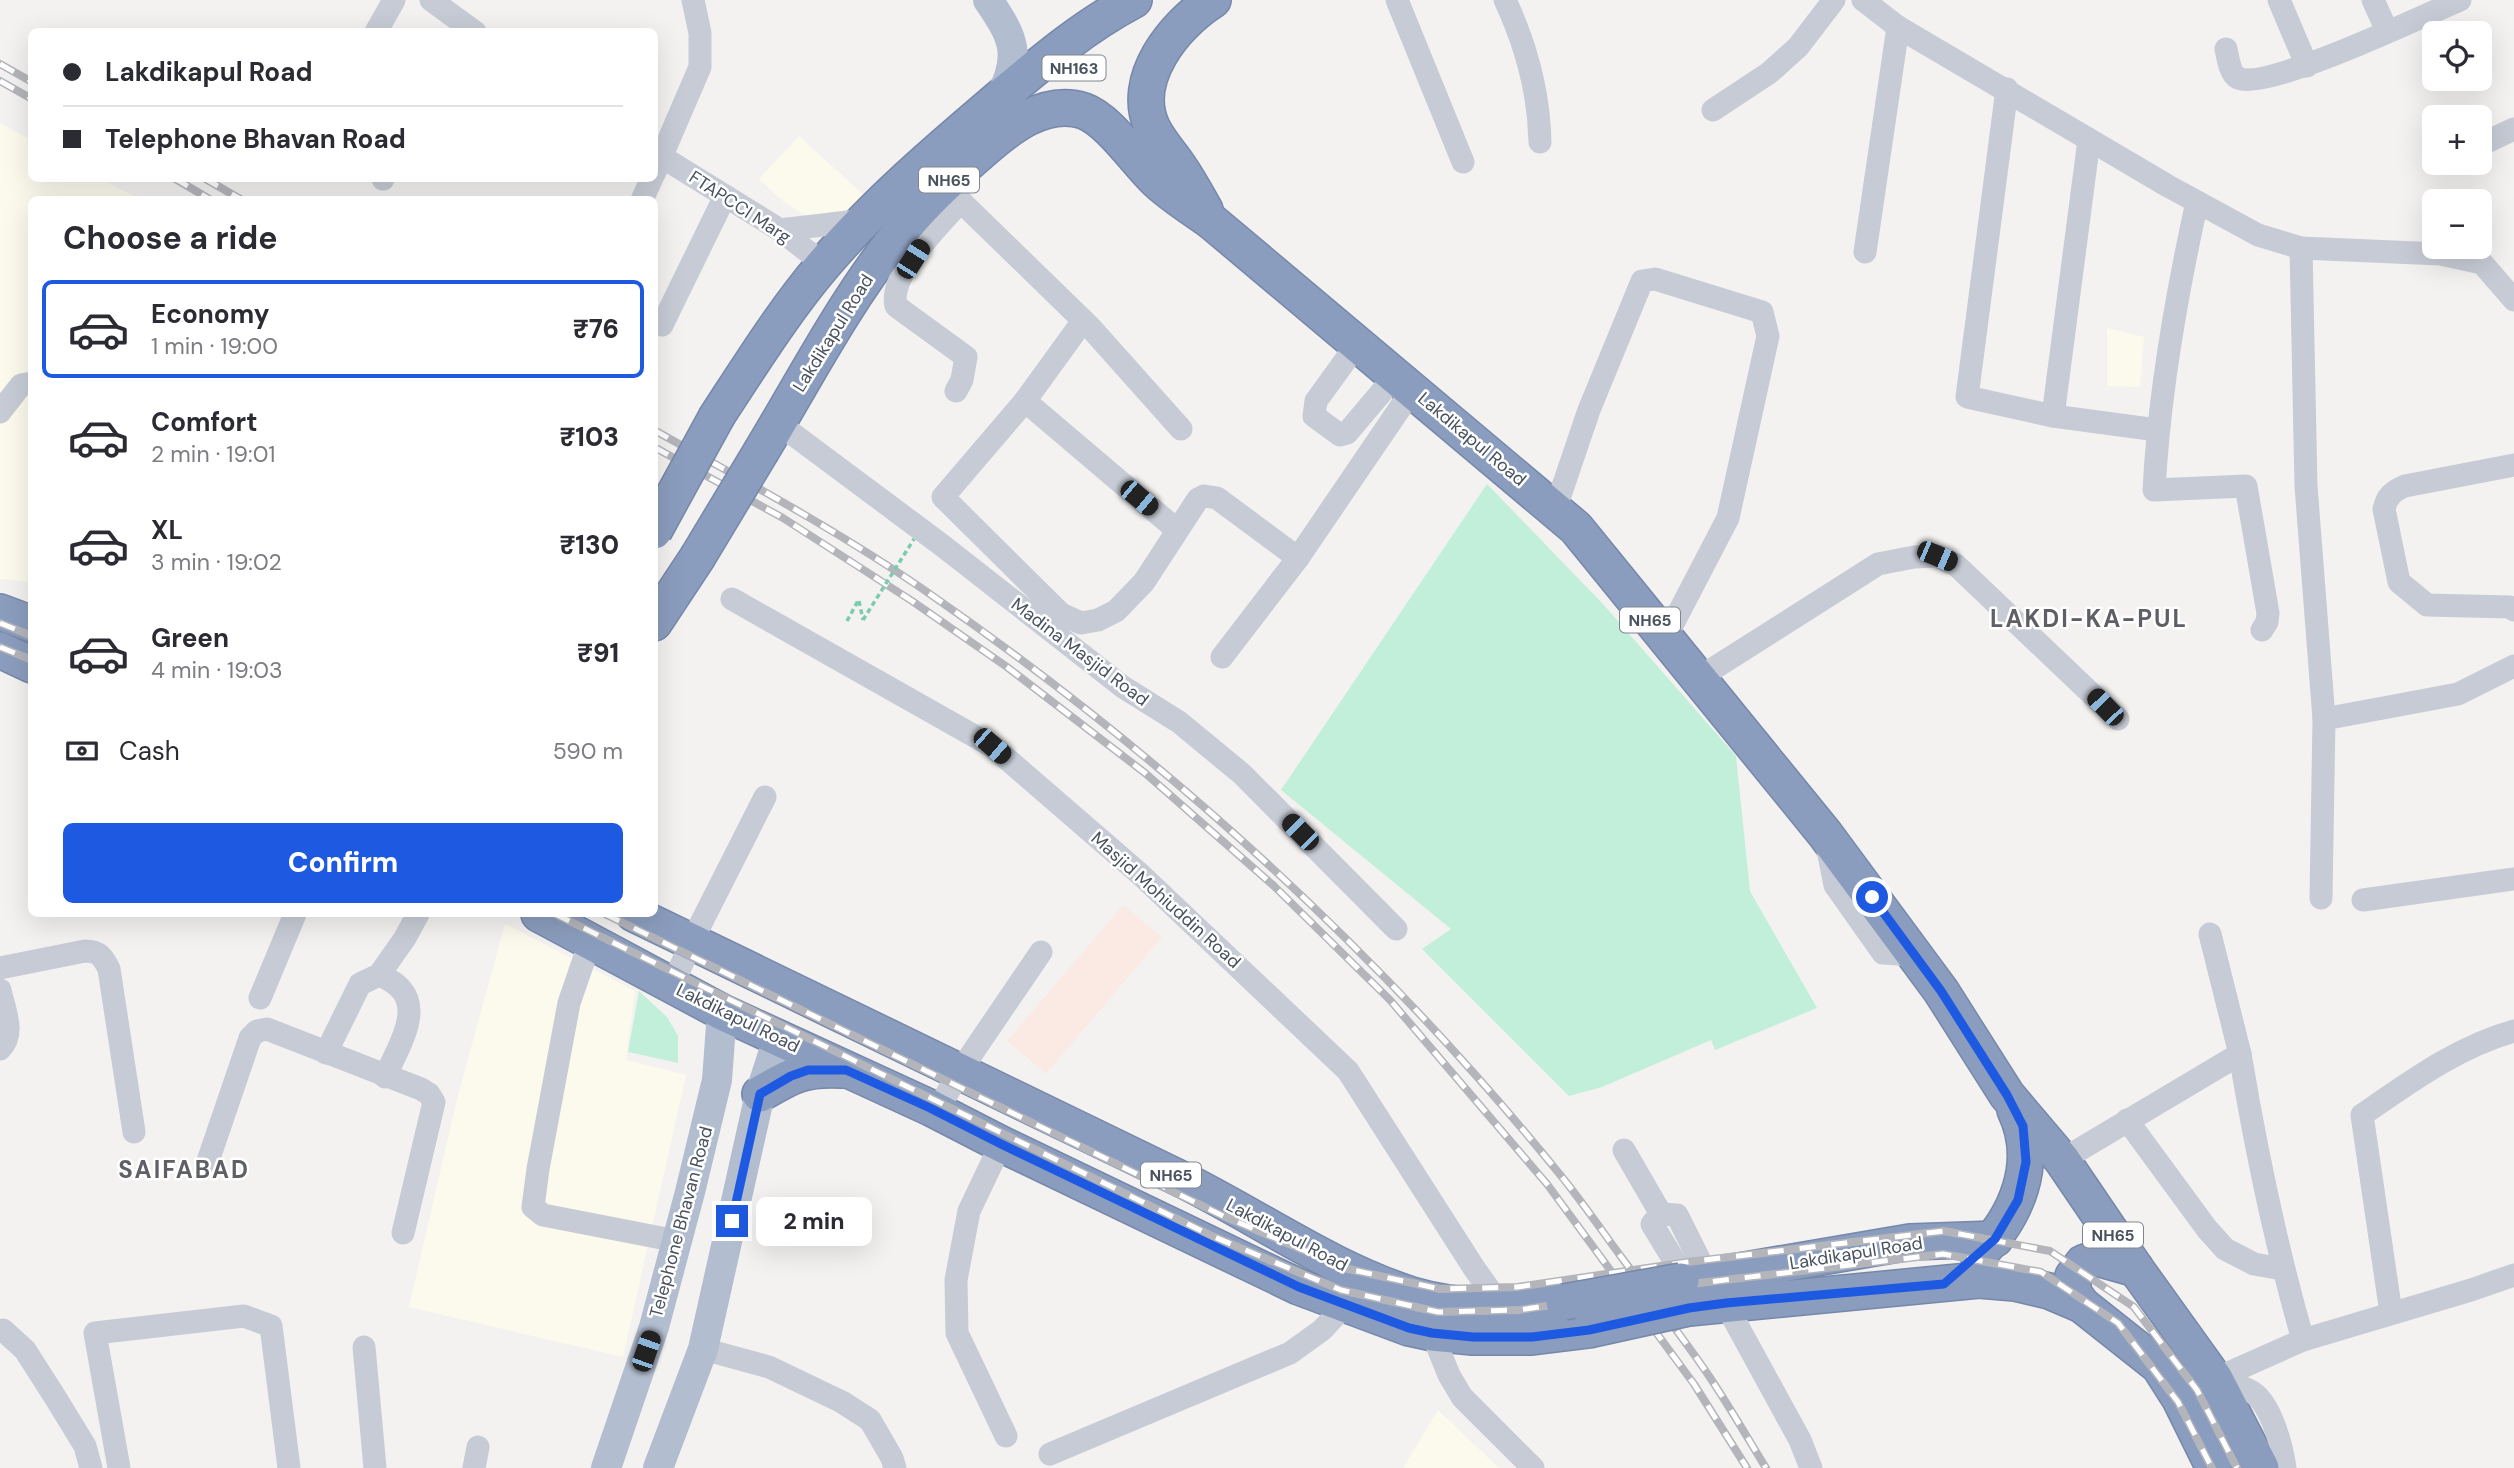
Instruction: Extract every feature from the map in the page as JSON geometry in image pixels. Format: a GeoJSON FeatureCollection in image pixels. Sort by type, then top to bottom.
{"type":"FeatureCollection","features":[{"type":"Feature","properties":{"kind":"highway","name":"NH163"},"geometry":{"type":"LineString","coordinates":[[658,524],[717,416],[768,338],[824,264],[865,220],[938,150],[1073,36],[1134,0]]}},
{"type":"Feature","properties":{"kind":"highway","name":"NH163"},"geometry":{"type":"LineString","coordinates":[[999,136],[1045,91],[1156,0]]}},
{"type":"Feature","properties":{"kind":"highway"},"geometry":{"type":"LineString","coordinates":[[1212,222],[1152,126],[1146,103],[1150,79],[1166,43],[1213,0]]}},
{"type":"Feature","properties":{"kind":"highway","name":"Lakdikapul Road"},"geometry":{"type":"LineString","coordinates":[[658,617],[697,558],[859,288],[899,233],[952,193],[999,136],[1033,114],[1061,108],[1085,112],[1107,128],[1157,182],[1212,222],[1358,342],[1576,528],[1825,834],[1941,991],[2007,1095],[2062,1160],[2214,1379]]}},
{"type":"Feature","properties":{"kind":"highway"},"geometry":{"type":"LineString","coordinates":[[0,612],[28,622]]}},
{"type":"Feature","properties":{"kind":"highway"},"geometry":{"type":"LineString","coordinates":[[0,650],[28,663]]}},
{"type":"Feature","properties":{"kind":"highway","name":"Lakdikapul Road"},"geometry":{"type":"LineString","coordinates":[[548,917],[583,928],[672,986],[778,1039],[937,1111],[1299,1287],[1409,1328],[1473,1337],[1501,1321],[1542,1305],[1698,1290],[1944,1284],[1979,1280],[2015,1283],[2049,1291],[2082,1305],[2159,1366],[2180,1399],[2214,1468]]}},
{"type":"Feature","properties":{"kind":"highway","name":"Lakdikapul Road"},"geometry":{"type":"LineString","coordinates":[[640,917],[1194,1186],[1328,1259],[1412,1295],[1438,1300],[1501,1321],[1532,1337],[1589,1330],[1698,1290],[1910,1242],[1995,1239]]}},
{"type":"Feature","properties":{"kind":"highway"},"geometry":{"type":"LineString","coordinates":[[760,1094],[791,1076],[808,1070],[846,1070]]}},
{"type":"Feature","properties":{"kind":"highway","name":"NH65"},"geometry":{"type":"LineString","coordinates":[[1944,1284],[1995,1239],[2018,1200],[2026,1162],[2023,1126],[2007,1095]]}},
{"type":"Feature","properties":{"kind":"highway","name":"NH65"},"geometry":{"type":"LineString","coordinates":[[2082,1305],[2073,1292],[2073,1276],[2083,1263],[2097,1258],[2136,1269]]}},
{"type":"Feature","properties":{"kind":"highway","name":"NH65"},"geometry":{"type":"LineString","coordinates":[[2214,1379],[2261,1468]]}},
{"type":"Feature","properties":{"kind":"main road"},"geometry":{"type":"LineString","coordinates":[[988,0],[1006,26],[1025,41],[1050,45],[1073,36]]}},
{"type":"Feature","properties":{"kind":"main road"},"geometry":{"type":"LineString","coordinates":[[1000,98],[1011,75],[1012,63],[1013,50],[1006,26]]}},
{"type":"Feature","properties":{"kind":"main road","name":"Telephone Bhavan Road"},"geometry":{"type":"LineString","coordinates":[[606,1468],[654,1327],[677,1241],[717,1080],[722,1012]]}},
{"type":"Feature","properties":{"kind":"main road"},"geometry":{"type":"LineString","coordinates":[[658,1468],[703,1349],[760,1094],[778,1039]]}},
{"type":"Feature","properties":{"kind":"main road"},"geometry":{"type":"LineString","coordinates":[[717,1080],[760,1094]]}},
{"type":"Feature","properties":{"kind":"street"},"geometry":{"type":"LineString","coordinates":[[378,28],[394,0]]}},
{"type":"Feature","properties":{"kind":"street"},"geometry":{"type":"LineString","coordinates":[[431,0],[468,28]]}},
{"type":"Feature","properties":{"kind":"street"},"geometry":{"type":"LineString","coordinates":[[658,161],[700,67],[700,33],[693,0]]}},
{"type":"Feature","properties":{"kind":"street"},"geometry":{"type":"LineString","coordinates":[[1505,0],[1521,34],[1539,111],[1540,142]]}},
{"type":"Feature","properties":{"kind":"street"},"geometry":{"type":"LineString","coordinates":[[1713,110],[1769,73],[1791,54],[1835,0]]}},
{"type":"Feature","properties":{"kind":"street"},"geometry":{"type":"LineString","coordinates":[[1863,0],[1898,27],[2258,235],[2301,248],[2440,254],[2482,263],[2514,276]]}},
{"type":"Feature","properties":{"kind":"street"},"geometry":{"type":"LineString","coordinates":[[2279,0],[2307,65]]}},
{"type":"Feature","properties":{"kind":"street"},"geometry":{"type":"LineString","coordinates":[[2373,0],[2387,31]]}},
{"type":"Feature","properties":{"kind":"street"},"geometry":{"type":"LineString","coordinates":[[1404,2],[1463,162]]}},
{"type":"Feature","properties":{"kind":"street"},"geometry":{"type":"LineString","coordinates":[[2226,49],[2233,74],[2240,79],[2256,79],[2307,65],[2448,2]]}},
{"type":"Feature","properties":{"kind":"street"},"geometry":{"type":"LineString","coordinates":[[1865,252],[1898,27]]}},
{"type":"Feature","properties":{"kind":"street"},"geometry":{"type":"LineString","coordinates":[[2007,89],[1967,397],[2053,416],[2157,430]]}},
{"type":"Feature","properties":{"kind":"street"},"geometry":{"type":"LineString","coordinates":[[2492,139],[2514,129]]}},
{"type":"Feature","properties":{"kind":"street"},"geometry":{"type":"LineString","coordinates":[[2053,416],[2089,139]]}},
{"type":"Feature","properties":{"kind":"street","name":"FTAPCCI Marg"},"geometry":{"type":"LineString","coordinates":[[658,166],[725,196],[780,230],[824,264]]}},
{"type":"Feature","properties":{"kind":"street"},"geometry":{"type":"LineString","coordinates":[[956,391],[962,380],[966,357],[896,306],[894,296],[952,193],[1083,321],[1181,429]]}},
{"type":"Feature","properties":{"kind":"street"},"geometry":{"type":"LineString","coordinates":[[662,325],[725,196]]}},
{"type":"Feature","properties":{"kind":"street"},"geometry":{"type":"LineString","coordinates":[[2197,202],[2184,261],[2157,430],[2154,490],[2246,486],[2268,612],[2267,622],[2262,630]]}},
{"type":"Feature","properties":{"kind":"street"},"geometry":{"type":"LineString","coordinates":[[780,230],[865,220]]}},
{"type":"Feature","properties":{"kind":"street"},"geometry":{"type":"LineString","coordinates":[[2301,248],[2306,486],[2325,719],[2321,898]]}},
{"type":"Feature","properties":{"kind":"street"},"geometry":{"type":"LineString","coordinates":[[2482,263],[2514,300]]}},
{"type":"Feature","properties":{"kind":"street"},"geometry":{"type":"LineString","coordinates":[[1556,510],[1589,410],[1642,281],[1655,279],[1762,312],[1768,336],[1728,518],[1665,639]]}},
{"type":"Feature","properties":{"kind":"street"},"geometry":{"type":"LineString","coordinates":[[1083,321],[1025,401],[943,497],[1061,614],[1081,623],[1097,620],[1116,611],[1144,582],[1198,499],[1204,496],[1212,496],[1298,558]]}},
{"type":"Feature","properties":{"kind":"street"},"geometry":{"type":"LineString","coordinates":[[1358,342],[1316,401],[1314,416],[1340,435],[1347,433],[1405,382]]}},
{"type":"Feature","properties":{"kind":"street"},"geometry":{"type":"LineString","coordinates":[[1230,657],[1298,558],[1405,382]]}},
{"type":"Feature","properties":{"kind":"street"},"geometry":{"type":"LineString","coordinates":[[0,412],[21,385],[28,384]]}},
{"type":"Feature","properties":{"kind":"street"},"geometry":{"type":"LineString","coordinates":[[1025,401],[1177,530]]}},
{"type":"Feature","properties":{"kind":"street","name":"Madina Masjid Road"},"geometry":{"type":"LineString","coordinates":[[770,436],[943,547],[1123,687],[1179,722],[1242,774],[1396,929]]}},
{"type":"Feature","properties":{"kind":"street"},"geometry":{"type":"LineString","coordinates":[[2514,465],[2405,486],[2393,491],[2386,500],[2384,509],[2399,582],[2427,605],[2510,607],[2514,610]]}},
{"type":"Feature","properties":{"kind":"street"},"geometry":{"type":"LineString","coordinates":[[1698,679],[1878,564],[1937,556],[1956,565],[2118,719]]}},
{"type":"Feature","properties":{"kind":"street","name":"Masjid Mohiuddin Road"},"geometry":{"type":"LineString","coordinates":[[732,599],[992,746],[1140,874],[1348,1071],[1474,1268],[1501,1321]]}},
{"type":"Feature","properties":{"kind":"street"},"geometry":{"type":"LineString","coordinates":[[2325,719],[2458,694],[2514,666]]}},
{"type":"Feature","properties":{"kind":"street"},"geometry":{"type":"LineString","coordinates":[[672,986],[765,797]]}},
{"type":"Feature","properties":{"kind":"street"},"geometry":{"type":"LineString","coordinates":[[2363,900],[2514,880]]}},
{"type":"Feature","properties":{"kind":"street"},"geometry":{"type":"LineString","coordinates":[[260,998],[294,917]]}},
{"type":"Feature","properties":{"kind":"street"},"geometry":{"type":"LineString","coordinates":[[326,1053],[360,984],[379,975],[416,917]]}},
{"type":"Feature","properties":{"kind":"street"},"geometry":{"type":"LineString","coordinates":[[583,928],[533,1207],[543,1215],[677,1241]]}},
{"type":"Feature","properties":{"kind":"street"},"geometry":{"type":"LineString","coordinates":[[2210,934],[2240,1054],[2282,1269],[2303,1340]]}},
{"type":"Feature","properties":{"kind":"street"},"geometry":{"type":"LineString","coordinates":[[0,968],[85,950],[96,951],[103,957],[109,969],[134,1132]]}},
{"type":"Feature","properties":{"kind":"street"},"geometry":{"type":"LineString","coordinates":[[937,1111],[960,1071],[1041,952]]}},
{"type":"Feature","properties":{"kind":"street"},"geometry":{"type":"LineString","coordinates":[[379,975],[394,981],[403,989],[410,1007],[409,1024],[385,1077]]}},
{"type":"Feature","properties":{"kind":"street"},"geometry":{"type":"LineString","coordinates":[[0,990],[9,1033],[7,1042],[0,1049]]}},
{"type":"Feature","properties":{"kind":"street"},"geometry":{"type":"LineString","coordinates":[[208,1161],[250,1038],[257,1031],[267,1030],[429,1094],[434,1102],[403,1233]]}},
{"type":"Feature","properties":{"kind":"street"},"geometry":{"type":"LineString","coordinates":[[2391,1313],[2362,1115],[2455,1054],[2514,1031]]}},
{"type":"Feature","properties":{"kind":"street"},"geometry":{"type":"LineString","coordinates":[[2062,1160],[2240,1054]]}},
{"type":"Feature","properties":{"kind":"street"},"geometry":{"type":"LineString","coordinates":[[2127,1120],[2225,1249],[2254,1264],[2282,1269]]}},
{"type":"Feature","properties":{"kind":"street"},"geometry":{"type":"LineString","coordinates":[[1001,1144],[969,1211],[956,1280],[957,1333],[1006,1436]]}},
{"type":"Feature","properties":{"kind":"street"},"geometry":{"type":"LineString","coordinates":[[1624,1150],[1661,1214],[1677,1215],[1698,1290],[1800,1440],[1811,1468]]}},
{"type":"Feature","properties":{"kind":"street"},"geometry":{"type":"LineString","coordinates":[[2214,1379],[2303,1340],[2514,1275]]}},
{"type":"Feature","properties":{"kind":"street"},"geometry":{"type":"LineString","coordinates":[[1049,1454],[1290,1353],[1322,1330],[1346,1304]]}},
{"type":"Feature","properties":{"kind":"street"},"geometry":{"type":"LineString","coordinates":[[119,1468],[95,1333],[244,1316],[271,1326],[289,1468]]}},
{"type":"Feature","properties":{"kind":"street"},"geometry":{"type":"LineString","coordinates":[[0,1331],[3,1330],[24,1350],[86,1446],[92,1468]]}},
{"type":"Feature","properties":{"kind":"street"},"geometry":{"type":"LineString","coordinates":[[1432,1333],[1449,1376],[1462,1397],[1533,1468]]}},
{"type":"Feature","properties":{"kind":"street"},"geometry":{"type":"LineString","coordinates":[[365,1347],[376,1468]]}},
{"type":"Feature","properties":{"kind":"street"},"geometry":{"type":"LineString","coordinates":[[703,1349],[769,1367],[842,1402],[870,1420],[895,1468]]}},
{"type":"Feature","properties":{"kind":"street"},"geometry":{"type":"LineString","coordinates":[[2214,1379],[2241,1387],[2260,1399],[2276,1432],[2285,1468]]}},
{"type":"Feature","properties":{"kind":"path"},"geometry":{"type":"LineString","coordinates":[[848,621],[859,599],[863,620],[914,539]]}},
{"type":"Feature","properties":{"kind":"shaded area"},"geometry":{"type":"Polygon","coordinates":[[[0,123],[28,138],[28,182],[107,182],[134,196],[28,196],[28,582],[0,579],[0,123]]]}},
{"type":"Feature","properties":{"kind":"shaded area"},"geometry":{"type":"Polygon","coordinates":[[[799,136],[864,195],[839,223],[810,218],[784,202],[759,179],[799,136]]]}},
{"type":"Feature","properties":{"kind":"shaded area"},"geometry":{"type":"Polygon","coordinates":[[[2107,328],[2144,337],[2140,387],[2107,386],[2107,328]]]}},
{"type":"Feature","properties":{"kind":"shaded area"},"geometry":{"type":"Polygon","coordinates":[[[1123,905],[1162,937],[1046,1074],[1007,1041],[1123,905]]]}},
{"type":"Feature","properties":{"kind":"shaded area"},"geometry":{"type":"Polygon","coordinates":[[[505,924],[635,991],[626,1060],[686,1075],[623,1357],[409,1307],[457,1099],[505,924]]]}},
{"type":"Feature","properties":{"kind":"shaded area"},"geometry":{"type":"Polygon","coordinates":[[[1438,1410],[1499,1468],[1403,1468],[1438,1410]]]}},
{"type":"Feature","properties":{"kind":"green space"},"geometry":{"type":"Polygon","coordinates":[[[1487,484],[1603,604],[1736,756],[1750,891],[1817,1008],[1715,1050],[1711,1040],[1602,1087],[1569,1096],[1422,949],[1451,929],[1281,790],[1487,484]]]}},
{"type":"Feature","properties":{"kind":"green space"},"geometry":{"type":"Polygon","coordinates":[[[639,991],[667,1017],[678,1036],[678,1063],[628,1052],[639,991]]]}},
{"type":"Feature","properties":{"kind":"railway"},"geometry":{"type":"LineString","coordinates":[[0,64],[28,80]]}},
{"type":"Feature","properties":{"kind":"railway"},"geometry":{"type":"LineString","coordinates":[[0,81],[28,97]]}},
{"type":"Feature","properties":{"kind":"railway"},"geometry":{"type":"LineString","coordinates":[[181,182],[204,196]]}},
{"type":"Feature","properties":{"kind":"railway"},"geometry":{"type":"LineString","coordinates":[[211,182],[235,196]]}},
{"type":"Feature","properties":{"kind":"railway"},"geometry":{"type":"LineString","coordinates":[[658,432],[827,528],[927,592],[1101,721],[1266,862],[1420,1014],[1562,1177],[1699,1361],[1766,1468]]}},
{"type":"Feature","properties":{"kind":"railway"},"geometry":{"type":"LineString","coordinates":[[658,449],[783,518],[912,601],[1007,667],[1145,773],[1274,886],[1390,1000],[1547,1184],[1694,1384],[1747,1468]]}},
{"type":"Feature","properties":{"kind":"railway"},"geometry":{"type":"LineString","coordinates":[[0,623],[28,634]]}},
{"type":"Feature","properties":{"kind":"railway"},"geometry":{"type":"LineString","coordinates":[[0,647],[28,658]]}},
{"type":"Feature","properties":{"kind":"railway"},"geometry":{"type":"LineString","coordinates":[[561,917],[1212,1236],[1341,1290],[1438,1312],[1519,1310],[1691,1284],[1943,1254],[2041,1272],[2118,1323],[2178,1402],[2212,1468]]}},
{"type":"Feature","properties":{"kind":"railway"},"geometry":{"type":"LineString","coordinates":[[611,917],[1221,1215],[1348,1269],[1440,1289],[1517,1287],[1688,1262],[1944,1231],[2050,1251],[2134,1307],[2197,1390],[2237,1468]]}},
{"type":"Feature","properties":{"kind":"district","name":"LAKDI-KA-PUL"},"geometry":{"type":"Point","coordinates":[2089,619]}},
{"type":"Feature","properties":{"kind":"district","name":"SAIFABAD"},"geometry":{"type":"Point","coordinates":[184,1170]}},
{"type":"Feature","properties":{"kind":"route"},"geometry":{"type":"LineString","coordinates":[[732,1221],[760,1094],[791,1076],[808,1070],[846,1070],[1299,1287],[1409,1328],[1432,1333],[1473,1337],[1532,1337],[1589,1330],[1689,1308],[1726,1303],[1944,1284],[1995,1239],[2018,1200],[2026,1162],[2023,1126],[2007,1095],[1941,991],[1872,897]]}}]}
